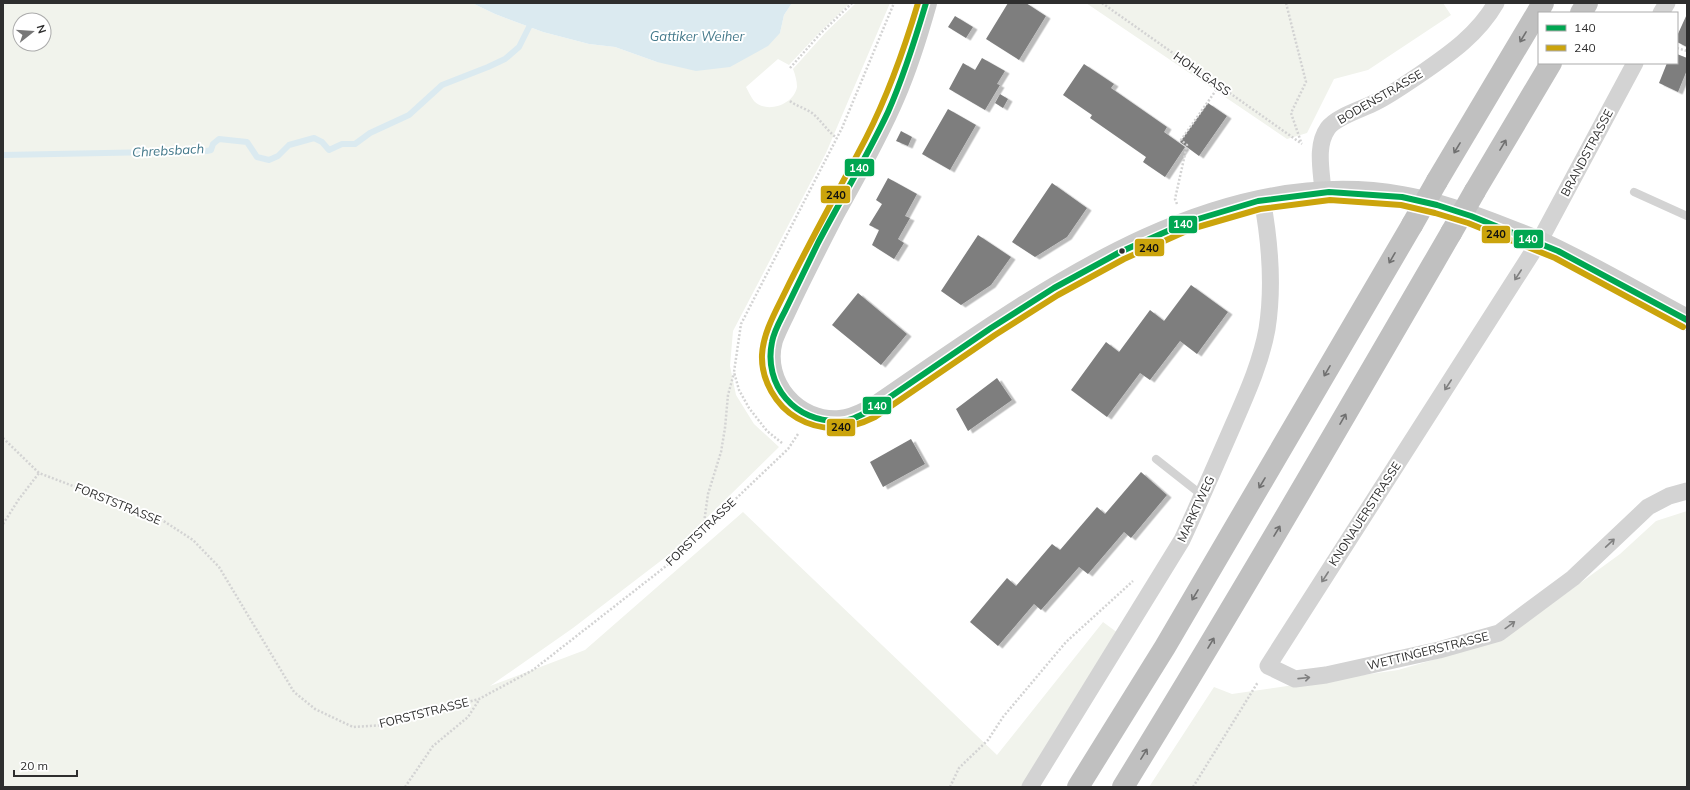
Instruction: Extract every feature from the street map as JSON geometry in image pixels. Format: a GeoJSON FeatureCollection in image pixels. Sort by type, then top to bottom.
{"type":"FeatureCollection","features":[{"type":"Feature","properties":{"kind":"highway"},"geometry":{"type":"LineString","coordinates":[[1078,787],[1165,647],[1437,181],[1543,3]]}},
{"type":"Feature","properties":{"kind":"highway"},"geometry":{"type":"LineString","coordinates":[[1582,12],[1587,3]]}},
{"type":"Feature","properties":{"kind":"highway"},"geometry":{"type":"LineString","coordinates":[[1123,787],[1188,683],[1475,191],[1551,64]]}},
{"type":"Feature","properties":{"kind":"main road"},"geometry":{"type":"LineString","coordinates":[[926,3],[911,53],[894,98],[804,270],[773,340],[770,358],[775,382],[786,400],[810,417],[831,421],[856,418],[872,410],[1046,293],[1122,251],[1167,230],[1202,216],[1262,199],[1323,193],[1366,193],[1403,197],[1461,212],[1539,242],[1687,320]]}},
{"type":"Feature","properties":{"kind":"street","name":"BODENSTRASSE"},"geometry":{"type":"LineString","coordinates":[[1323,193],[1320,150],[1322,140],[1329,127],[1344,117],[1376,102],[1398,89],[1458,48],[1475,32],[1496,3]]}},
{"type":"Feature","properties":{"kind":"street"},"geometry":{"type":"LineString","coordinates":[[1662,12],[1667,3]]}},
{"type":"Feature","properties":{"kind":"street","name":"BRANDSTRASSE"},"geometry":{"type":"LineString","coordinates":[[1539,242],[1634,64]]}},
{"type":"Feature","properties":{"kind":"street","name":"MARKTWEG"},"geometry":{"type":"LineString","coordinates":[[1030,787],[1178,546],[1203,496],[1253,377],[1266,329],[1271,285],[1269,240],[1262,199]]}},
{"type":"Feature","properties":{"kind":"street","name":"KNONAUERSTRASSE"},"geometry":{"type":"LineString","coordinates":[[1268,666],[1539,242]]}},
{"type":"Feature","properties":{"kind":"street","name":"WETTINGERSTRASSE"},"geometry":{"type":"LineString","coordinates":[[1268,666],[1295,679],[1326,675],[1440,650],[1499,633],[1573,578],[1648,507],[1669,496],[1687,491]]}},
{"type":"Feature","properties":{"kind":"lane"},"geometry":{"type":"LineString","coordinates":[[1634,192],[1687,216]]}},
{"type":"Feature","properties":{"kind":"lane"},"geometry":{"type":"LineString","coordinates":[[1156,459],[1203,496]]}},
{"type":"Feature","properties":{"kind":"path"},"geometry":{"type":"LineString","coordinates":[[790,68],[820,34],[852,3]]}},
{"type":"Feature","properties":{"kind":"path","name":"HOHLGASS"},"geometry":{"type":"LineString","coordinates":[[1102,3],[1302,144],[1291,113],[1306,82],[1286,3]]}},
{"type":"Feature","properties":{"kind":"path"},"geometry":{"type":"LineString","coordinates":[[1178,205],[1175,199],[1187,145],[1181,140],[1219,86]]}},
{"type":"Feature","properties":{"kind":"path"},"geometry":{"type":"LineString","coordinates":[[790,100],[811,112],[819,119],[830,133],[837,138]]}},
{"type":"Feature","properties":{"kind":"path"},"geometry":{"type":"LineString","coordinates":[[703,530],[708,494],[722,446],[728,395],[734,372]]}},
{"type":"Feature","properties":{"kind":"path","name":"FORSTSTRASSE"},"geometry":{"type":"LineString","coordinates":[[3,438],[39,473],[162,520],[194,540],[219,567],[294,692],[315,709],[353,727],[384,725],[479,699],[533,670],[679,556],[703,530],[788,448],[810,417]]}},
{"type":"Feature","properties":{"kind":"path"},"geometry":{"type":"LineString","coordinates":[[3,524],[19,499],[39,473]]}},
{"type":"Feature","properties":{"kind":"path"},"geometry":{"type":"LineString","coordinates":[[950,787],[959,768],[988,740],[1003,717],[1066,642],[1137,577]]}},
{"type":"Feature","properties":{"kind":"path"},"geometry":{"type":"LineString","coordinates":[[1193,787],[1268,666]]}},
{"type":"Feature","properties":{"kind":"path"},"geometry":{"type":"LineString","coordinates":[[405,787],[433,746],[468,717],[479,699]]}},
{"type":"Feature","properties":{"kind":"shaded area"},"geometry":{"type":"Polygon","coordinates":[[[3,3],[472,3],[495,14],[543,32],[589,44],[615,47],[657,62],[780,33],[784,15],[792,3],[850,3],[789,65],[778,59],[746,87],[754,101],[759,105],[772,107],[779,106],[791,99],[797,87],[793,69],[826,32],[856,3],[890,3],[826,153],[733,331],[730,366],[736,395],[754,424],[779,447],[671,553],[573,628],[490,686],[585,650],[743,512],[997,755],[1103,622],[1126,639],[1024,787],[3,787],[3,3]]]}},
{"type":"Feature","properties":{"kind":"shaded area"},"geometry":{"type":"Polygon","coordinates":[[[1086,3],[1443,3],[1451,15],[1368,70],[1334,79],[1307,133],[1287,139],[1086,3]]]}},
{"type":"Feature","properties":{"kind":"shaded area"},"geometry":{"type":"Polygon","coordinates":[[[1687,511],[1687,787],[1149,787],[1214,687],[1232,694],[1398,670],[1502,640],[1620,554],[1656,521],[1687,511]]]}},
{"type":"Feature","properties":{"kind":"water","name":"Gattiker Weiher"},"geometry":{"type":"Polygon","coordinates":[[[472,3],[792,3],[784,15],[780,33],[768,46],[730,67],[696,71],[657,62],[615,47],[589,44],[543,32],[495,14],[472,3]]]}},
{"type":"Feature","properties":{"kind":"building"},"geometry":{"type":"Polygon","coordinates":[[[1008,3],[1026,3],[1046,16],[1019,60],[986,39],[1008,3]]]}},
{"type":"Feature","properties":{"kind":"building"},"geometry":{"type":"Polygon","coordinates":[[[1687,14],[1687,47],[1678,42],[1678,34],[1687,14]]]}},
{"type":"Feature","properties":{"kind":"building"},"geometry":{"type":"Polygon","coordinates":[[[955,16],[973,27],[966,38],[948,27],[955,16]]]}},
{"type":"Feature","properties":{"kind":"building"},"geometry":{"type":"Polygon","coordinates":[[[1678,54],[1687,58],[1687,70],[1678,92],[1659,83],[1667,64],[1678,64],[1678,54]]]}},
{"type":"Feature","properties":{"kind":"building"},"geometry":{"type":"Polygon","coordinates":[[[982,58],[1005,71],[997,84],[1000,85],[985,110],[949,89],[963,63],[975,70],[982,58]]]}},
{"type":"Feature","properties":{"kind":"building"},"geometry":{"type":"Polygon","coordinates":[[[1084,64],[1114,84],[1111,88],[1167,127],[1164,132],[1185,147],[1165,177],[1143,162],[1146,157],[1090,118],[1092,115],[1063,95],[1084,64]]]}},
{"type":"Feature","properties":{"kind":"building"},"geometry":{"type":"Polygon","coordinates":[[[1000,94],[1008,99],[1003,108],[995,103],[1000,94]]]}},
{"type":"Feature","properties":{"kind":"building"},"geometry":{"type":"Polygon","coordinates":[[[1208,103],[1227,116],[1199,156],[1180,142],[1208,103]]]}},
{"type":"Feature","properties":{"kind":"building"},"geometry":{"type":"Polygon","coordinates":[[[948,109],[976,125],[950,170],[922,154],[948,109]]]}},
{"type":"Feature","properties":{"kind":"building"},"geometry":{"type":"Polygon","coordinates":[[[901,131],[912,137],[908,146],[896,141],[901,131]]]}},
{"type":"Feature","properties":{"kind":"building"},"geometry":{"type":"Polygon","coordinates":[[[888,178],[917,194],[905,216],[910,218],[898,239],[904,243],[894,259],[872,245],[879,230],[869,225],[882,204],[876,200],[888,178]]]}},
{"type":"Feature","properties":{"kind":"building"},"geometry":{"type":"Polygon","coordinates":[[[1052,183],[1087,208],[1067,237],[1035,257],[1012,242],[1052,183]]]}},
{"type":"Feature","properties":{"kind":"building"},"geometry":{"type":"Polygon","coordinates":[[[978,235],[1011,257],[991,285],[961,305],[941,291],[978,235]]]}},
{"type":"Feature","properties":{"kind":"building"},"geometry":{"type":"Polygon","coordinates":[[[1191,285],[1228,312],[1197,354],[1180,341],[1150,380],[1140,373],[1107,417],[1071,390],[1106,342],[1119,352],[1150,310],[1164,321],[1191,285]]]}},
{"type":"Feature","properties":{"kind":"building"},"geometry":{"type":"Polygon","coordinates":[[[858,293],[907,334],[881,365],[832,325],[858,293]]]}},
{"type":"Feature","properties":{"kind":"building"},"geometry":{"type":"Polygon","coordinates":[[[997,378],[1012,400],[968,431],[956,409],[997,378]]]}},
{"type":"Feature","properties":{"kind":"building"},"geometry":{"type":"Polygon","coordinates":[[[911,439],[925,464],[883,487],[870,462],[911,439]]]}},
{"type":"Feature","properties":{"kind":"building"},"geometry":{"type":"Polygon","coordinates":[[[1141,472],[1167,495],[1131,538],[1124,532],[1088,574],[1079,567],[1041,610],[1034,604],[998,646],[970,622],[1007,578],[1016,586],[1052,544],[1060,550],[1097,507],[1105,514],[1141,472]]]}},
{"type":"Feature","properties":{"kind":"waterway","name":"Chrebsbach"},"geometry":{"type":"LineString","coordinates":[[3,155],[207,151],[211,150],[213,144],[219,139],[247,142],[257,157],[269,160],[278,156],[289,145],[314,138],[322,142],[329,150],[342,144],[355,144],[370,133],[409,115],[442,85],[505,59],[519,47],[532,21]]}},
{"type":"Feature","properties":{"kind":"transit line","name":"240"},"geometry":{"type":"LineString","coordinates":[[918,3],[895,72],[874,122],[775,312],[765,338],[762,364],[767,383],[776,399],[783,407],[789,413],[807,423],[826,428],[836,428],[856,425],[875,417],[995,335],[1058,295],[1124,259],[1191,229],[1260,209],[1330,200],[1401,205],[1468,223],[1555,258],[1683,327]]}},
{"type":"Feature","properties":{"kind":"transit line","name":"140"},"geometry":{"type":"LineString","coordinates":[[926,3],[904,71],[888,112],[818,243],[777,326],[773,338],[770,358],[772,373],[786,398],[796,408],[809,416],[824,420],[844,421],[871,410],[991,328],[1054,288],[1120,252],[1188,222],[1258,201],[1329,192],[1402,197],[1437,205],[1471,216],[1558,251],[1687,320]]}}]}
